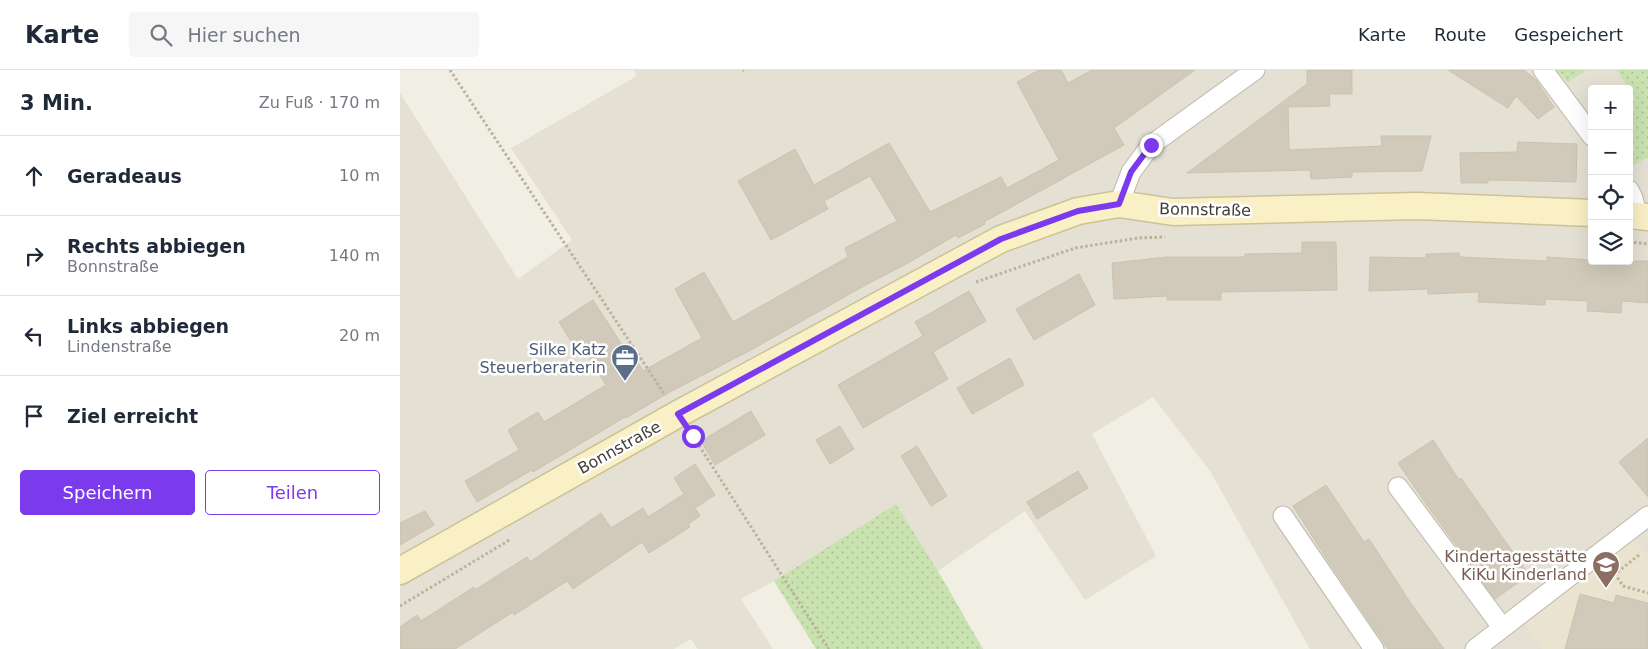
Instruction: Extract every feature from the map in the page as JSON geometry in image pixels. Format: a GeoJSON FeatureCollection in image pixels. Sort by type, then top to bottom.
{"type":"FeatureCollection","features":[{"type":"Feature","properties":{"kind":"street"},"geometry":{"type":"LineString","coordinates":[[1119,204],[1131,172],[1151,145],[1255,70]]}},
{"type":"Feature","properties":{"kind":"street"},"geometry":{"type":"LineString","coordinates":[[1543,70],[1588,131]]}},
{"type":"Feature","properties":{"kind":"street"},"geometry":{"type":"LineString","coordinates":[[1633,198],[1638,216]]}},
{"type":"Feature","properties":{"kind":"street","name":"Bonnstraße"},"geometry":{"type":"LineString","coordinates":[[400,571],[678,414],[1001,239],[1078,211],[1119,204],[1173,212],[1417,206],[1588,214]]}},
{"type":"Feature","properties":{"kind":"street"},"geometry":{"type":"LineString","coordinates":[[1398,487],[1502,627]]}},
{"type":"Feature","properties":{"kind":"street"},"geometry":{"type":"LineString","coordinates":[[1282,516],[1374,649]]}},
{"type":"Feature","properties":{"kind":"street"},"geometry":{"type":"LineString","coordinates":[[1475,649],[1648,516]]}},
{"type":"Feature","properties":{"kind":"path"},"geometry":{"type":"LineString","coordinates":[[450,70],[693,436],[829,649]]}},
{"type":"Feature","properties":{"kind":"path"},"geometry":{"type":"LineString","coordinates":[[973,283],[1075,248],[1138,238],[1167,237]]}},
{"type":"Feature","properties":{"kind":"path"},"geometry":{"type":"LineString","coordinates":[[1633,242],[1648,244]]}},
{"type":"Feature","properties":{"kind":"path"},"geometry":{"type":"LineString","coordinates":[[693,436],[702,432]]}},
{"type":"Feature","properties":{"kind":"path"},"geometry":{"type":"LineString","coordinates":[[400,606],[514,537]]}},
{"type":"Feature","properties":{"kind":"path"},"geometry":{"type":"LineString","coordinates":[[1639,555],[1614,574],[1623,586],[1648,593]]}},
{"type":"Feature","properties":{"kind":"shaded area"},"geometry":{"type":"Polygon","coordinates":[[[634,70],[1648,70],[1648,649],[1310,649],[1210,471],[1153,397],[1092,434],[1156,556],[1085,600],[1025,511],[938,571],[896,504],[774,581],[741,599],[773,649],[698,649],[691,639],[674,649],[400,649],[400,93],[518,279],[572,240],[511,148],[637,76],[634,70]]]}},
{"type":"Feature","properties":{"kind":"shaded area","name":"Kindertagesstätte KiKu Kinderland"},"geometry":{"type":"Polygon","coordinates":[[[1632,536],[1648,557],[1648,649],[1543,649],[1523,621],[1632,536]]]}},
{"type":"Feature","properties":{"kind":"green space"},"geometry":{"type":"Polygon","coordinates":[[[1556,70],[1586,70],[1568,82],[1556,70]]]}},
{"type":"Feature","properties":{"kind":"green space"},"geometry":{"type":"Polygon","coordinates":[[[1617,70],[1648,70],[1648,157],[1633,166],[1633,100],[1635,99],[1633,96],[1633,85],[1626,85],[1617,70]]]}},
{"type":"Feature","properties":{"kind":"green space"},"geometry":{"type":"Polygon","coordinates":[[[896,504],[938,571],[983,649],[816,649],[774,581],[896,504]]]}},
{"type":"Feature","properties":{"kind":"building"},"geometry":{"type":"Polygon","coordinates":[[[1039,70],[1061,70],[1068,83],[1092,70],[1195,70],[1114,128],[1124,145],[984,222],[985,224],[958,238],[956,235],[749,351],[670,392],[533,472],[532,470],[477,502],[465,481],[519,450],[508,430],[538,412],[544,422],[606,385],[580,342],[574,346],[559,322],[593,300],[624,348],[627,345],[643,371],[702,338],[675,289],[704,272],[733,322],[848,257],[845,248],[897,221],[870,176],[824,201],[828,209],[771,240],[738,181],[795,149],[814,185],[889,143],[930,212],[1001,177],[1007,188],[1059,160],[1017,82],[1039,70]]]}},
{"type":"Feature","properties":{"kind":"building"},"geometry":{"type":"Polygon","coordinates":[[[1307,70],[1352,70],[1352,94],[1329,94],[1330,106],[1288,107],[1289,150],[1382,146],[1381,136],[1431,136],[1422,171],[1352,172],[1352,177],[1311,179],[1310,170],[1187,173],[1307,84],[1307,70]]]}},
{"type":"Feature","properties":{"kind":"building"},"geometry":{"type":"Polygon","coordinates":[[[1448,70],[1524,70],[1536,80],[1554,107],[1538,119],[1516,96],[1508,108],[1448,70]]]}},
{"type":"Feature","properties":{"kind":"building"},"geometry":{"type":"Polygon","coordinates":[[[1518,142],[1577,144],[1576,182],[1488,180],[1488,183],[1461,183],[1460,153],[1517,152],[1518,142]]]}},
{"type":"Feature","properties":{"kind":"building"},"geometry":{"type":"Polygon","coordinates":[[[1302,242],[1336,242],[1337,290],[1221,292],[1221,300],[1167,300],[1167,296],[1114,299],[1112,263],[1167,257],[1245,257],[1245,254],[1302,253],[1302,242]]]}},
{"type":"Feature","properties":{"kind":"building"},"geometry":{"type":"Polygon","coordinates":[[[1459,253],[1460,257],[1547,261],[1547,257],[1588,260],[1588,265],[1633,265],[1633,261],[1648,261],[1648,303],[1622,301],[1621,313],[1587,311],[1588,301],[1545,299],[1545,305],[1478,302],[1479,292],[1428,294],[1428,289],[1369,291],[1370,257],[1426,258],[1426,254],[1459,253]]]}},
{"type":"Feature","properties":{"kind":"building"},"geometry":{"type":"Polygon","coordinates":[[[1079,274],[1095,305],[1034,340],[1016,309],[1079,274]]]}},
{"type":"Feature","properties":{"kind":"building"},"geometry":{"type":"Polygon","coordinates":[[[969,291],[986,321],[933,352],[948,379],[863,428],[838,385],[923,336],[915,322],[969,291]]]}},
{"type":"Feature","properties":{"kind":"building"},"geometry":{"type":"Polygon","coordinates":[[[1010,358],[1024,385],[972,414],[957,388],[1010,358]]]}},
{"type":"Feature","properties":{"kind":"building"},"geometry":{"type":"Polygon","coordinates":[[[751,411],[765,435],[715,465],[701,441],[751,411]]]}},
{"type":"Feature","properties":{"kind":"building"},"geometry":{"type":"Polygon","coordinates":[[[840,426],[854,449],[830,464],[816,440],[840,426]]]}},
{"type":"Feature","properties":{"kind":"building"},"geometry":{"type":"Polygon","coordinates":[[[1648,438],[1648,497],[1619,462],[1648,438]]]}},
{"type":"Feature","properties":{"kind":"building"},"geometry":{"type":"Polygon","coordinates":[[[1433,440],[1459,480],[1461,478],[1529,575],[1495,599],[1398,463],[1433,440]]]}},
{"type":"Feature","properties":{"kind":"building"},"geometry":{"type":"Polygon","coordinates":[[[917,446],[947,496],[931,506],[901,456],[917,446]]]}},
{"type":"Feature","properties":{"kind":"building"},"geometry":{"type":"Polygon","coordinates":[[[695,464],[715,495],[695,508],[700,516],[688,524],[690,527],[649,553],[642,542],[573,589],[567,581],[514,615],[513,612],[455,649],[400,649],[400,627],[417,615],[421,621],[474,587],[475,590],[527,557],[530,562],[601,513],[611,528],[643,508],[648,517],[684,494],[674,478],[695,464]]]}},
{"type":"Feature","properties":{"kind":"building"},"geometry":{"type":"Polygon","coordinates":[[[1078,471],[1088,488],[1037,519],[1027,502],[1078,471]]]}},
{"type":"Feature","properties":{"kind":"building"},"geometry":{"type":"Polygon","coordinates":[[[1326,485],[1364,542],[1369,539],[1410,602],[1444,649],[1388,649],[1293,506],[1326,485]]]}},
{"type":"Feature","properties":{"kind":"building"},"geometry":{"type":"Polygon","coordinates":[[[425,511],[434,525],[400,545],[400,523],[425,511]]]}},
{"type":"Feature","properties":{"kind":"building"},"geometry":{"type":"Polygon","coordinates":[[[1580,594],[1614,603],[1616,595],[1648,603],[1648,649],[1565,649],[1580,594]]]}},
{"type":"Feature","properties":{"kind":"place","name":"Silke Katz Steuerberaterin"},"geometry":{"type":"Point","coordinates":[625,382]}},
{"type":"Feature","properties":{"kind":"place","name":"Kindertagesstätte KiKu Kinderland"},"geometry":{"type":"Point","coordinates":[1606,589]}},
{"type":"Feature","properties":{"kind":"route"},"geometry":{"type":"LineString","coordinates":[[693,436],[678,414],[1001,239],[1078,211],[1119,204],[1131,172],[1151,145]]}}]}
